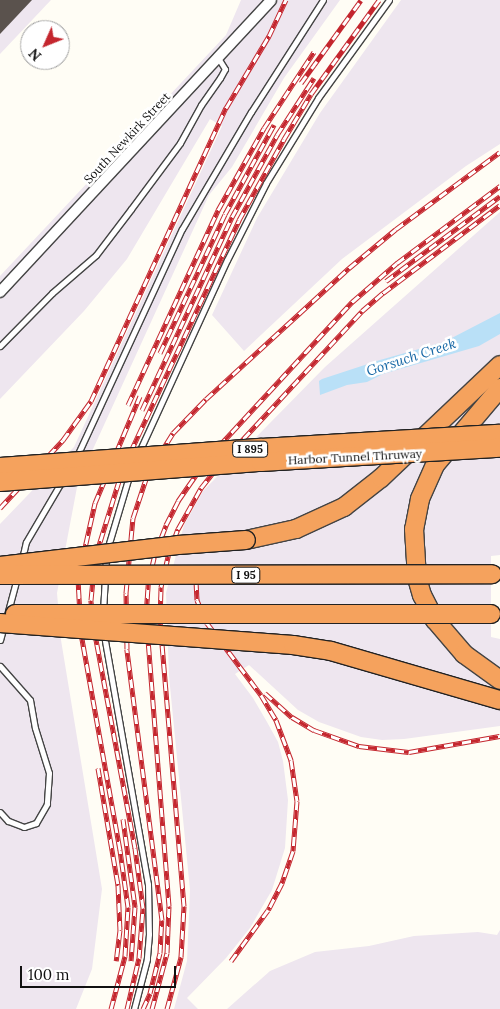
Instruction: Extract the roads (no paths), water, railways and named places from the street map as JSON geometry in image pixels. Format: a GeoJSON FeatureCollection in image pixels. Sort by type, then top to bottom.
{"type":"FeatureCollection","features":[{"type":"Feature","properties":{"kind":"highway"},"geometry":{"type":"LineString","coordinates":[[0,566],[178,545],[246,540],[296,529],[344,507],[360,495],[500,365]]}},
{"type":"Feature","properties":{"kind":"highway"},"geometry":{"type":"LineString","coordinates":[[500,388],[435,465],[420,500],[414,529],[414,551],[422,595],[435,620],[448,638],[479,667],[500,680]]}},
{"type":"Feature","properties":{"kind":"highway","name":"Harbor Tunnel Thruway"},"geometry":{"type":"LineString","coordinates":[[0,467],[251,448],[500,434]]}},
{"type":"Feature","properties":{"kind":"highway","name":"Harbor Tunnel Thruway"},"geometry":{"type":"LineString","coordinates":[[0,482],[251,463],[500,448]]}},
{"type":"Feature","properties":{"kind":"highway","name":"I 95"},"geometry":{"type":"LineString","coordinates":[[0,576],[496,574]]}},
{"type":"Feature","properties":{"kind":"highway"},"geometry":{"type":"LineString","coordinates":[[0,614],[497,615]]}},
{"type":"Feature","properties":{"kind":"highway"},"geometry":{"type":"LineString","coordinates":[[0,623],[292,645],[331,651],[500,700]]}},
{"type":"Feature","properties":{"kind":"street","name":"South Newkirk Street"},"geometry":{"type":"LineString","coordinates":[[0,292],[272,0]]}},
{"type":"Feature","properties":{"kind":"lane"},"geometry":{"type":"LineString","coordinates":[[0,640],[26,542],[87,437],[182,229],[251,112],[323,0]]}},
{"type":"Feature","properties":{"kind":"lane"},"geometry":{"type":"LineString","coordinates":[[103,618],[102,600],[105,559],[117,509],[128,478],[227,260],[290,143],[350,52],[389,0]]}},
{"type":"Feature","properties":{"kind":"lane"},"geometry":{"type":"LineString","coordinates":[[0,346],[52,293],[96,255],[131,210],[180,143],[201,105],[220,78],[224,69],[218,58]]}},
{"type":"Feature","properties":{"kind":"lane"},"geometry":{"type":"LineString","coordinates":[[104,626],[148,884],[150,934],[147,959],[134,1009]]}},
{"type":"Feature","properties":{"kind":"lane"},"geometry":{"type":"LineString","coordinates":[[0,666],[3,667],[30,700],[35,728],[49,773],[47,804],[36,823],[24,827],[8,821],[0,812]]}},
{"type":"Feature","properties":{"kind":"water","name":"Gorsuch Creek"},"geometry":{"type":"Polygon","coordinates":[[[500,313],[500,334],[479,346],[383,374],[367,382],[347,385],[320,395],[319,381],[322,379],[444,342],[500,313]]]}},
{"type":"Feature","properties":{"kind":"railway"},"geometry":{"type":"LineString","coordinates":[[0,508],[63,440],[91,401],[226,108],[269,36],[286,0]]}},
{"type":"Feature","properties":{"kind":"railway"},"geometry":{"type":"LineString","coordinates":[[301,83],[361,0]]}},
{"type":"Feature","properties":{"kind":"railway"},"geometry":{"type":"LineString","coordinates":[[127,1009],[139,958],[143,908],[135,848],[95,634],[91,600],[95,558],[123,468],[239,220],[311,94],[379,0]]}},
{"type":"Feature","properties":{"kind":"railway"},"geometry":{"type":"LineString","coordinates":[[128,405],[218,210],[264,128],[314,52]]}},
{"type":"Feature","properties":{"kind":"railway"},"geometry":{"type":"LineString","coordinates":[[142,410],[232,217],[277,135],[314,78]]}},
{"type":"Feature","properties":{"kind":"railway"},"geometry":{"type":"LineString","coordinates":[[160,353],[225,214],[274,125]]}},
{"type":"Feature","properties":{"kind":"railway"},"geometry":{"type":"LineString","coordinates":[[143,1009],[150,993],[160,953],[162,920],[127,649],[126,593],[133,518],[148,473],[173,433],[206,399],[349,268],[396,229],[500,152]]}},
{"type":"Feature","properties":{"kind":"railway"},"geometry":{"type":"LineString","coordinates":[[152,1009],[167,953],[169,906],[146,616],[148,584],[155,554],[166,525],[178,501],[207,459],[352,302],[397,263],[500,186]]}},
{"type":"Feature","properties":{"kind":"railway"},"geometry":{"type":"LineString","coordinates":[[386,281],[500,196]]}},
{"type":"Feature","properties":{"kind":"railway"},"geometry":{"type":"LineString","coordinates":[[167,1009],[181,957],[184,906],[160,618],[161,587],[168,556],[178,529],[201,488],[219,465],[362,311],[500,205]]}},
{"type":"Feature","properties":{"kind":"railway"},"geometry":{"type":"LineString","coordinates":[[111,1009],[125,956],[128,907],[120,850],[81,634],[78,579],[95,503],[140,396]]}},
{"type":"Feature","properties":{"kind":"railway"},"geometry":{"type":"LineString","coordinates":[[196,581],[197,600],[207,623],[261,695],[276,720],[291,760],[297,801],[293,851],[282,883],[268,910],[231,961]]}},
{"type":"Feature","properties":{"kind":"railway"},"geometry":{"type":"LineString","coordinates":[[265,693],[292,717],[314,730],[359,746],[409,752],[500,736]]}},
{"type":"Feature","properties":{"kind":"railway"},"geometry":{"type":"LineString","coordinates":[[98,768],[118,885],[120,930],[116,961]]}},
{"type":"Feature","properties":{"kind":"railway"},"geometry":{"type":"LineString","coordinates":[[123,819],[135,907],[131,961]]}}]}
